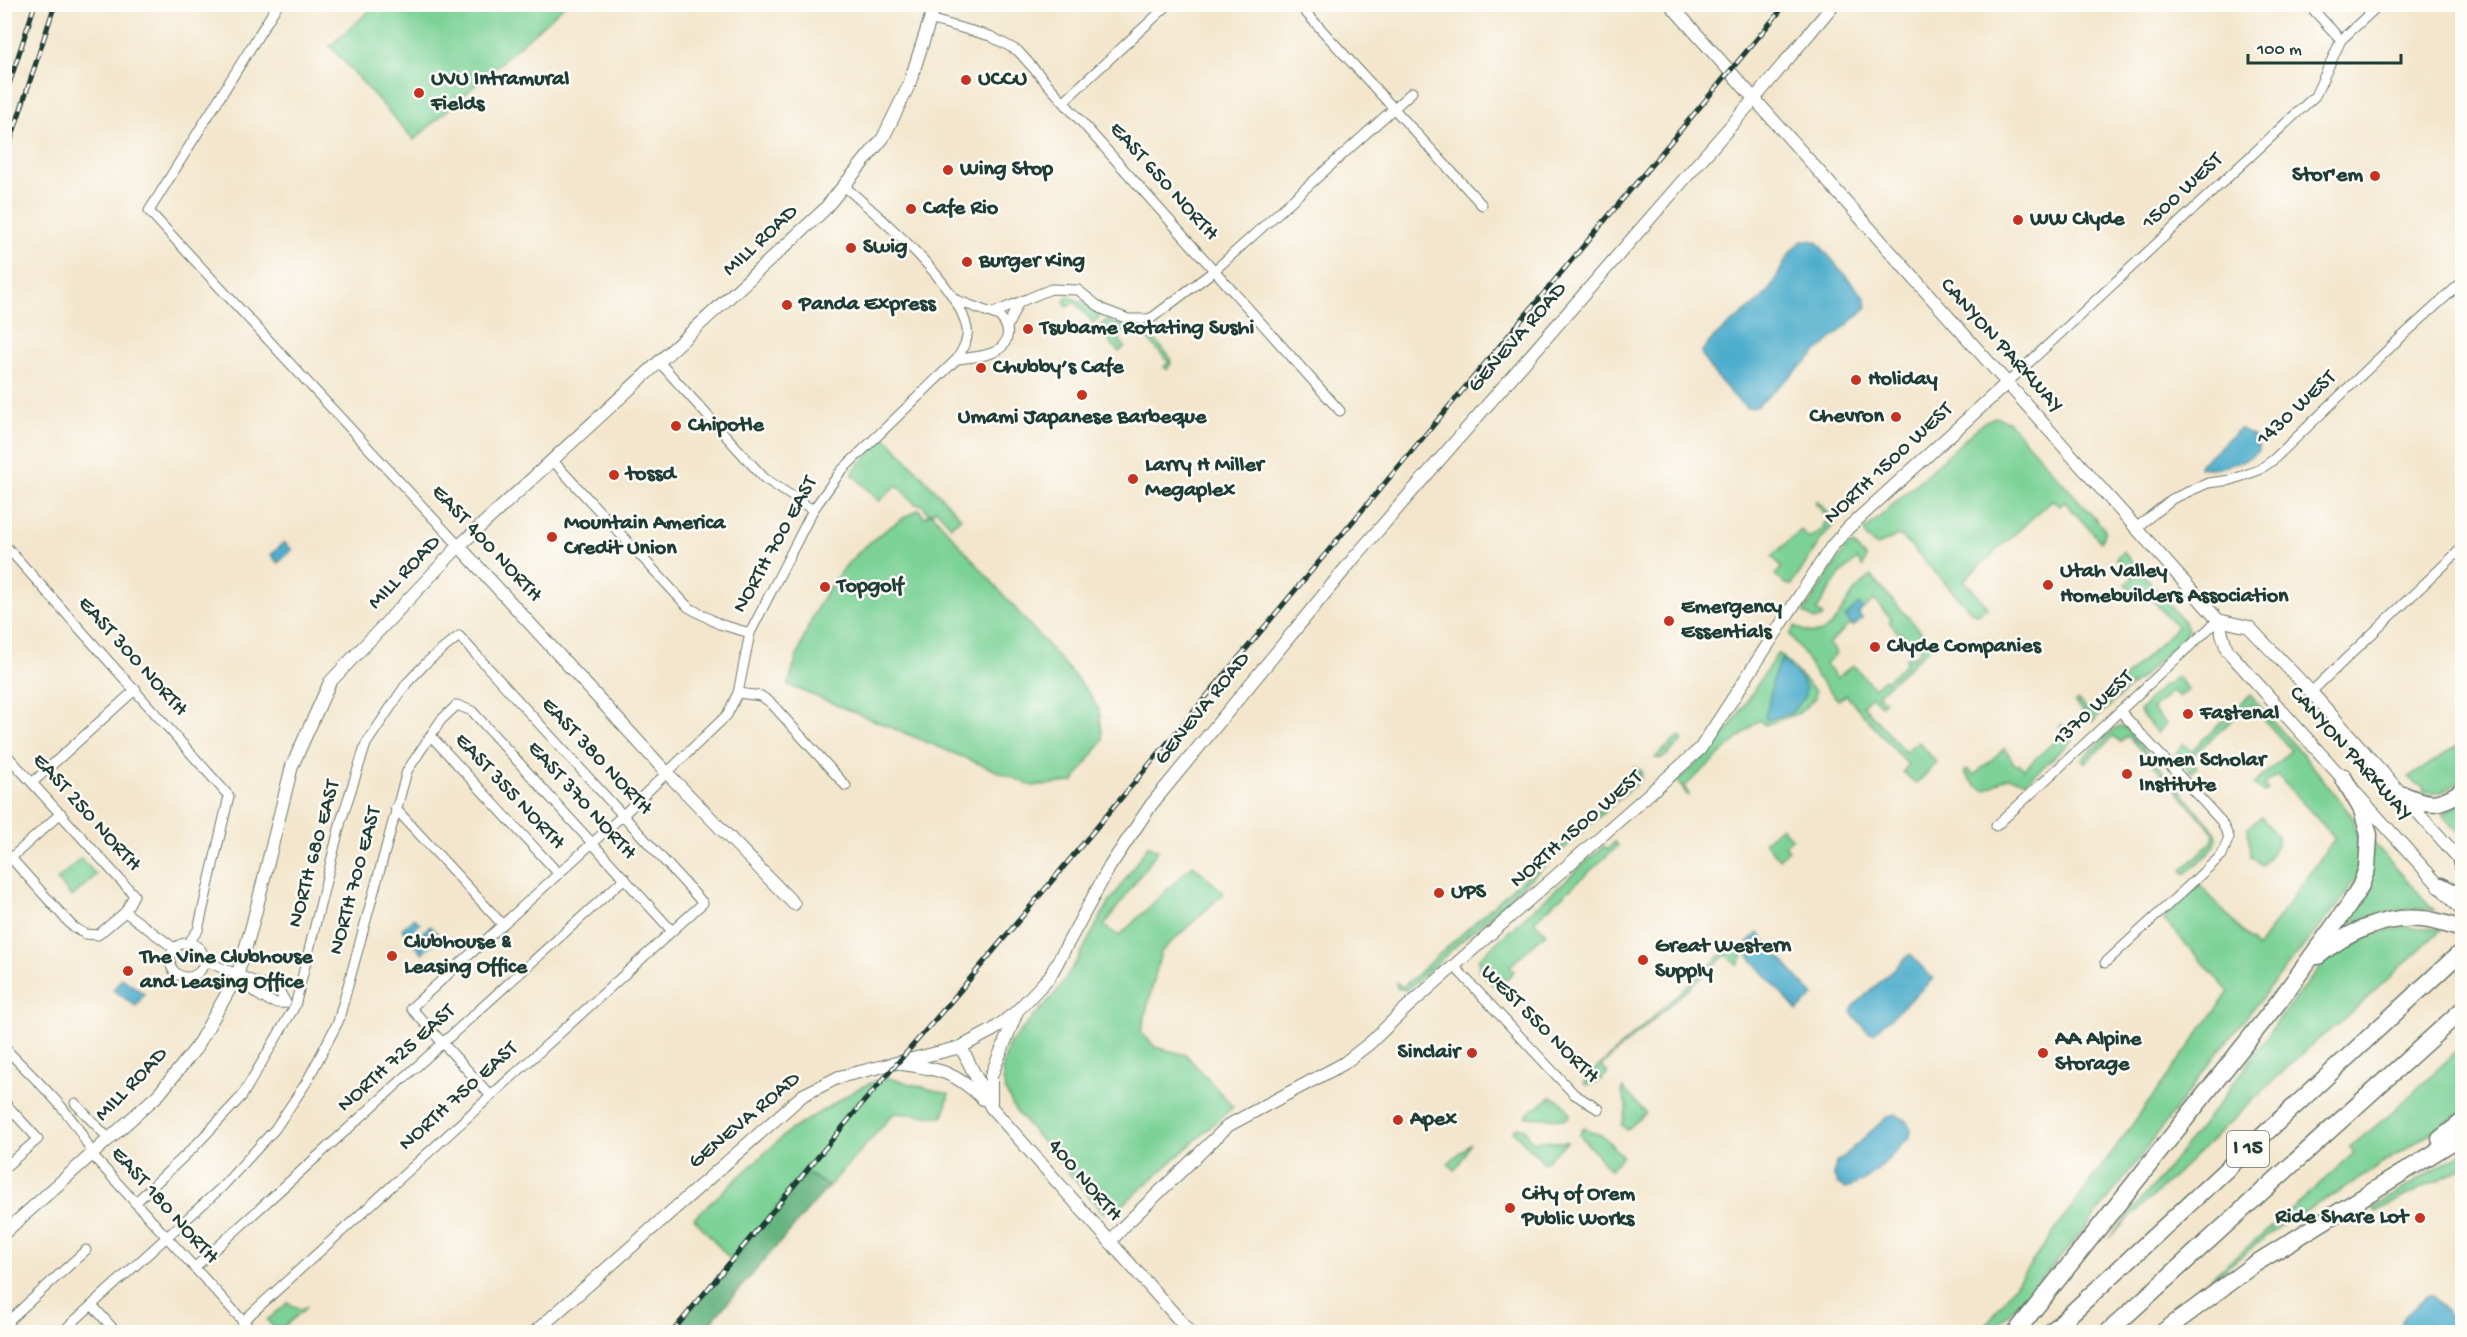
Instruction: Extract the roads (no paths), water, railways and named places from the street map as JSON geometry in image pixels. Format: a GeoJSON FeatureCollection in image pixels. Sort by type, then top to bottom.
{"type":"FeatureCollection","features":[{"type":"Feature","properties":{"kind":"highway"},"geometry":{"type":"LineString","coordinates":[[2016,1332],[2280,1000],[2361,885],[2370,856],[2369,836],[2362,810],[2343,777]]}},
{"type":"Feature","properties":{"kind":"highway"},"geometry":{"type":"LineString","coordinates":[[2404,795],[2426,804],[2435,804],[2463,791]]}},
{"type":"Feature","properties":{"kind":"highway"},"geometry":{"type":"LineString","coordinates":[[2441,886],[2463,897]]}},
{"type":"Feature","properties":{"kind":"highway"},"geometry":{"type":"LineString","coordinates":[[2280,1000],[2319,956],[2351,934],[2368,927],[2398,920],[2421,918],[2463,929]]}},
{"type":"Feature","properties":{"kind":"highway","name":"I 15"},"geometry":{"type":"LineString","coordinates":[[2051,1332],[2463,951]]}},
{"type":"Feature","properties":{"kind":"highway","name":"I 15"},"geometry":{"type":"LineString","coordinates":[[2108,1332],[2463,1010]]}},
{"type":"Feature","properties":{"kind":"highway"},"geometry":{"type":"LineString","coordinates":[[2362,1197],[2463,1122]]}},
{"type":"Feature","properties":{"kind":"highway"},"geometry":{"type":"LineString","coordinates":[[2163,1332],[2253,1265],[2463,1136]]}},
{"type":"Feature","properties":{"kind":"main road","name":"MILL ROAD"},"geometry":{"type":"LineString","coordinates":[[4,1233],[159,1094],[196,1048],[237,976],[252,926],[292,766],[330,682],[459,546],[553,462],[823,211],[883,138],[909,85],[935,4]]}},
{"type":"Feature","properties":{"kind":"main road","name":"CANYON PARKWAY"},"geometry":{"type":"LineString","coordinates":[[1670,4],[2217,620],[2227,650],[2463,911]]}},
{"type":"Feature","properties":{"kind":"main road","name":"GENEVA ROAD"},"geometry":{"type":"LineString","coordinates":[[535,1332],[803,1095],[839,1077],[961,1047],[993,1030],[1016,1011],[1050,976],[1110,866],[1151,805],[1354,558],[1755,98],[1834,4]]}},
{"type":"Feature","properties":{"kind":"main road","name":"NORTH 1500 WEST"},"geometry":{"type":"LineString","coordinates":[[1110,1242],[1229,1125],[1343,1064],[1370,1043],[1700,749],[1832,546],[1848,528],[1922,463],[2006,384]]}},
{"type":"Feature","properties":{"kind":"main road","name":"EAST 400 NORTH"},"geometry":{"type":"LineString","coordinates":[[459,546],[667,773],[794,904]]}},
{"type":"Feature","properties":{"kind":"main road","name":"CANYON PARKWAY"},"geometry":{"type":"LineString","coordinates":[[2217,620],[2249,627],[2311,692],[2462,862]]}},
{"type":"Feature","properties":{"kind":"main road"},"geometry":{"type":"LineString","coordinates":[[991,1107],[991,1076],[1016,1011]]}},
{"type":"Feature","properties":{"kind":"main road","name":"400 NORTH"},"geometry":{"type":"LineString","coordinates":[[961,1047],[991,1107],[1190,1332]]}},
{"type":"Feature","properties":{"kind":"main road"},"geometry":{"type":"LineString","coordinates":[[898,1063],[927,1068],[964,1081],[991,1107]]}},
{"type":"Feature","properties":{"kind":"street","name":"EAST 400 NORTH"},"geometry":{"type":"LineString","coordinates":[[278,4],[149,211],[459,546]]}},
{"type":"Feature","properties":{"kind":"street"},"geometry":{"type":"LineString","coordinates":[[1064,101],[1169,4]]}},
{"type":"Feature","properties":{"kind":"street"},"geometry":{"type":"LineString","coordinates":[[1299,4],[1482,205]]}},
{"type":"Feature","properties":{"kind":"street"},"geometry":{"type":"LineString","coordinates":[[2308,4],[2341,40],[2380,4]]}},
{"type":"Feature","properties":{"kind":"street","name":"EAST 650 NORTH"},"geometry":{"type":"LineString","coordinates":[[929,19],[990,36],[1018,51],[1340,411]]}},
{"type":"Feature","properties":{"kind":"street","name":"1500 WEST"},"geometry":{"type":"LineString","coordinates":[[2006,384],[2315,96],[2341,40]]}},
{"type":"Feature","properties":{"kind":"street"},"geometry":{"type":"LineString","coordinates":[[957,359],[965,345],[967,332],[974,318],[1012,303],[1018,304],[1051,289],[1078,290],[1109,313],[1128,319],[1146,319],[1165,310],[1215,270],[1412,92]]}},
{"type":"Feature","properties":{"kind":"street"},"geometry":{"type":"LineString","coordinates":[[844,186],[890,224],[956,300],[973,347],[978,351],[990,353]]}},
{"type":"Feature","properties":{"kind":"street","name":"1430 WEST"},"geometry":{"type":"LineString","coordinates":[[2136,528],[2172,499],[2208,483],[2231,480],[2259,470],[2273,460],[2397,341],[2463,282]]}},
{"type":"Feature","properties":{"kind":"street"},"geometry":{"type":"LineString","coordinates":[[956,300],[989,313],[1004,321],[1007,327]]}},
{"type":"Feature","properties":{"kind":"street"},"geometry":{"type":"LineString","coordinates":[[957,359],[997,351],[1006,341],[1007,327],[1018,304]]}},
{"type":"Feature","properties":{"kind":"street","name":"NORTH 700 EAST"},"geometry":{"type":"LineString","coordinates":[[443,1044],[411,1008],[623,815],[727,715],[738,693],[750,633],[813,510],[841,471],[957,359]]}},
{"type":"Feature","properties":{"kind":"street"},"geometry":{"type":"LineString","coordinates":[[660,363],[764,478],[813,510]]}},
{"type":"Feature","properties":{"kind":"street"},"geometry":{"type":"LineString","coordinates":[[553,462],[688,608],[719,624],[750,633]]}},
{"type":"Feature","properties":{"kind":"street","name":"EAST 300 NORTH"},"geometry":{"type":"LineString","coordinates":[[4,544],[136,689],[229,796],[198,930],[189,942]]}},
{"type":"Feature","properties":{"kind":"street"},"geometry":{"type":"LineString","coordinates":[[2311,692],[2463,548]]}},
{"type":"Feature","properties":{"kind":"street","name":"1370 WEST"},"geometry":{"type":"LineString","coordinates":[[1996,826],[2217,620]]}},
{"type":"Feature","properties":{"kind":"street","name":"EAST 380 NORTH"},"geometry":{"type":"LineString","coordinates":[[459,636],[703,903]]}},
{"type":"Feature","properties":{"kind":"street","name":"NORTH 680 EAST"},"geometry":{"type":"LineString","coordinates":[[135,1203],[194,1147],[242,1096],[295,1006],[341,821],[366,744],[407,683],[427,662],[459,636]]}},
{"type":"Feature","properties":{"kind":"street"},"geometry":{"type":"LineString","coordinates":[[33,782],[136,689]]}},
{"type":"Feature","properties":{"kind":"street"},"geometry":{"type":"LineString","coordinates":[[738,693],[761,696],[771,703],[846,786]]}},
{"type":"Feature","properties":{"kind":"street","name":"NORTH 700 EAST"},"geometry":{"type":"LineString","coordinates":[[62,1332],[222,1187],[275,1129],[306,1083],[338,1022],[407,771],[441,720],[457,705]]}},
{"type":"Feature","properties":{"kind":"street","name":"EAST 370 NORTH"},"geometry":{"type":"LineString","coordinates":[[457,705],[472,711],[672,931]]}},
{"type":"Feature","properties":{"kind":"street"},"geometry":{"type":"LineString","coordinates":[[2105,963],[2222,855],[2229,837],[2221,820],[2120,711]]}},
{"type":"Feature","properties":{"kind":"street","name":"EAST 355 NORTH"},"geometry":{"type":"LineString","coordinates":[[431,736],[559,873]]}},
{"type":"Feature","properties":{"kind":"street","name":"EAST 250 NORTH"},"geometry":{"type":"LineString","coordinates":[[4,752],[134,895],[125,912]]}},
{"type":"Feature","properties":{"kind":"street"},"geometry":{"type":"LineString","coordinates":[[395,808],[502,924]]}},
{"type":"Feature","properties":{"kind":"street"},"geometry":{"type":"LineString","coordinates":[[61,813],[8,857],[72,926],[85,934],[98,935],[125,912],[174,948]]}},
{"type":"Feature","properties":{"kind":"street","name":"NORTH 725 EAST"},"geometry":{"type":"LineString","coordinates":[[194,1268],[625,878]]}},
{"type":"Feature","properties":{"kind":"street","name":"NORTH 750 EAST"},"geometry":{"type":"LineString","coordinates":[[242,1322],[703,903]]}},
{"type":"Feature","properties":{"kind":"street"},"geometry":{"type":"LineString","coordinates":[[205,961],[200,972],[189,977],[177,974],[170,965],[174,948],[189,942],[199,946],[205,961],[280,992],[286,1003],[278,1004],[254,993],[237,976]]}},
{"type":"Feature","properties":{"kind":"street","name":"WEST 550 NORTH"},"geometry":{"type":"LineString","coordinates":[[1454,966],[1574,1094],[1598,1109]]}},
{"type":"Feature","properties":{"kind":"street"},"geometry":{"type":"LineString","coordinates":[[443,1044],[490,1095]]}},
{"type":"Feature","properties":{"kind":"street","name":"EAST 180 NORTH"},"geometry":{"type":"LineString","coordinates":[[4,1047],[71,1120],[85,1138],[92,1155],[253,1332]]}},
{"type":"Feature","properties":{"kind":"street"},"geometry":{"type":"LineString","coordinates":[[4,1102],[38,1139],[4,1168]]}},
{"type":"Feature","properties":{"kind":"street","name":"EAST 180 NORTH"},"geometry":{"type":"LineString","coordinates":[[75,1103],[109,1139]]}},
{"type":"Feature","properties":{"kind":"street"},"geometry":{"type":"LineString","coordinates":[[15,1332],[6,1323],[86,1250]]}},
{"type":"Feature","properties":{"kind":"street"},"geometry":{"type":"LineString","coordinates":[[92,1305],[116,1332]]}},
{"type":"Feature","properties":{"kind":"water"},"geometry":{"type":"Polygon","coordinates":[[[1804,240],[1816,241],[1865,298],[1867,307],[1756,407],[1747,408],[1713,372],[1702,352],[1712,339],[1764,296],[1791,252],[1804,240]]]}},
{"type":"Feature","properties":{"kind":"water"},"geometry":{"type":"Polygon","coordinates":[[[2239,429],[2253,436],[2259,450],[2231,465],[2215,468],[2200,467],[2200,464],[2239,429]]]}},
{"type":"Feature","properties":{"kind":"water"},"geometry":{"type":"Polygon","coordinates":[[[284,542],[292,550],[278,563],[271,555],[284,542]]]}},
{"type":"Feature","properties":{"kind":"water"},"geometry":{"type":"Polygon","coordinates":[[[1859,604],[1863,609],[1858,613],[1862,618],[1854,626],[1845,617],[1859,604]]]}},
{"type":"Feature","properties":{"kind":"water"},"geometry":{"type":"Polygon","coordinates":[[[1782,659],[1801,679],[1806,688],[1804,699],[1791,713],[1767,720],[1765,717],[1773,681],[1782,659]]]}},
{"type":"Feature","properties":{"kind":"water"},"geometry":{"type":"Polygon","coordinates":[[[414,918],[420,924],[405,934],[402,929],[414,918]]]}},
{"type":"Feature","properties":{"kind":"water"},"geometry":{"type":"Polygon","coordinates":[[[430,926],[440,937],[422,953],[412,942],[430,926]]]}},
{"type":"Feature","properties":{"kind":"water"},"geometry":{"type":"Polygon","coordinates":[[[1758,933],[1814,996],[1797,1011],[1742,948],[1758,933]]]}},
{"type":"Feature","properties":{"kind":"water"},"geometry":{"type":"Polygon","coordinates":[[[1910,954],[1933,979],[1874,1033],[1868,1032],[1851,1012],[1854,1006],[1910,954]]]}},
{"type":"Feature","properties":{"kind":"water"},"geometry":{"type":"Polygon","coordinates":[[[122,978],[144,994],[136,1006],[113,990],[122,978]]]}},
{"type":"Feature","properties":{"kind":"water"},"geometry":{"type":"Polygon","coordinates":[[[1896,1115],[1906,1120],[1911,1129],[1910,1137],[1880,1168],[1863,1181],[1844,1188],[1837,1183],[1833,1174],[1837,1162],[1887,1117],[1896,1115]]]}},
{"type":"Feature","properties":{"kind":"water"},"geometry":{"type":"Polygon","coordinates":[[[2429,1295],[2433,1296],[2455,1322],[2453,1327],[2450,1329],[2405,1328],[2401,1322],[2404,1317],[2429,1295]]]}},
{"type":"Feature","properties":{"kind":"railway"},"geometry":{"type":"LineString","coordinates":[[4,100],[35,4]]}},
{"type":"Feature","properties":{"kind":"railway"},"geometry":{"type":"LineString","coordinates":[[4,161],[55,4]]}},
{"type":"Feature","properties":{"kind":"railway"},"geometry":{"type":"LineString","coordinates":[[672,1332],[1786,4]]}},
{"type":"Feature","properties":{"kind":"place","name":"UCCU"},"geometry":{"type":"Point","coordinates":[966,80]}},
{"type":"Feature","properties":{"kind":"place","name":"UVU Intramural Fields"},"geometry":{"type":"Point","coordinates":[419,93]}},
{"type":"Feature","properties":{"kind":"place","name":"Wing Stop"},"geometry":{"type":"Point","coordinates":[948,170]}},
{"type":"Feature","properties":{"kind":"place","name":"Stor'em"},"geometry":{"type":"Point","coordinates":[2375,176]}},
{"type":"Feature","properties":{"kind":"place","name":"Cafe Rio"},"geometry":{"type":"Point","coordinates":[911,209]}},
{"type":"Feature","properties":{"kind":"place","name":"WW Clyde"},"geometry":{"type":"Point","coordinates":[2018,220]}},
{"type":"Feature","properties":{"kind":"place","name":"Swig"},"geometry":{"type":"Point","coordinates":[851,248]}},
{"type":"Feature","properties":{"kind":"place","name":"Burger King"},"geometry":{"type":"Point","coordinates":[967,262]}},
{"type":"Feature","properties":{"kind":"place","name":"Panda Express"},"geometry":{"type":"Point","coordinates":[787,305]}},
{"type":"Feature","properties":{"kind":"place","name":"Tsubame Rotating Sushi"},"geometry":{"type":"Point","coordinates":[1028,329]}},
{"type":"Feature","properties":{"kind":"place","name":"Chubby’s Cafe"},"geometry":{"type":"Point","coordinates":[981,368]}},
{"type":"Feature","properties":{"kind":"place","name":"Holiday"},"geometry":{"type":"Point","coordinates":[1856,380]}},
{"type":"Feature","properties":{"kind":"place","name":"Umami Japanese Barbeque"},"geometry":{"type":"Point","coordinates":[1082,395]}},
{"type":"Feature","properties":{"kind":"place","name":"Chevron"},"geometry":{"type":"Point","coordinates":[1896,417]}},
{"type":"Feature","properties":{"kind":"place","name":"Chipotle"},"geometry":{"type":"Point","coordinates":[676,426]}},
{"type":"Feature","properties":{"kind":"place","name":"tossd"},"geometry":{"type":"Point","coordinates":[614,475]}},
{"type":"Feature","properties":{"kind":"place","name":"Larry H Miller Megaplex"},"geometry":{"type":"Point","coordinates":[1133,479]}},
{"type":"Feature","properties":{"kind":"place","name":"Mountain America Credit Union"},"geometry":{"type":"Point","coordinates":[552,537]}},
{"type":"Feature","properties":{"kind":"place","name":"Utah Valley Homebuilders Association"},"geometry":{"type":"Point","coordinates":[2048,585]}},
{"type":"Feature","properties":{"kind":"place","name":"Topgolf"},"geometry":{"type":"Point","coordinates":[825,587]}},
{"type":"Feature","properties":{"kind":"place","name":"Emergency Essentials"},"geometry":{"type":"Point","coordinates":[1669,621]}},
{"type":"Feature","properties":{"kind":"place","name":"Clyde Companies"},"geometry":{"type":"Point","coordinates":[1875,647]}},
{"type":"Feature","properties":{"kind":"place","name":"Fastenal"},"geometry":{"type":"Point","coordinates":[2188,714]}},
{"type":"Feature","properties":{"kind":"place","name":"Lumen Scholar Institute"},"geometry":{"type":"Point","coordinates":[2127,774]}},
{"type":"Feature","properties":{"kind":"place","name":"UPS"},"geometry":{"type":"Point","coordinates":[1439,893]}},
{"type":"Feature","properties":{"kind":"place","name":"Clubhouse & Leasing Office"},"geometry":{"type":"Point","coordinates":[392,956]}},
{"type":"Feature","properties":{"kind":"place","name":"Great Western Supply"},"geometry":{"type":"Point","coordinates":[1643,960]}},
{"type":"Feature","properties":{"kind":"place","name":"The Vine Clubhouse and Leasing Office"},"geometry":{"type":"Point","coordinates":[128,971]}},
{"type":"Feature","properties":{"kind":"place","name":"Sinclair"},"geometry":{"type":"Point","coordinates":[1472,1053]}},
{"type":"Feature","properties":{"kind":"place","name":"AA Alpine Storage"},"geometry":{"type":"Point","coordinates":[2043,1053]}},
{"type":"Feature","properties":{"kind":"place","name":"Apex"},"geometry":{"type":"Point","coordinates":[1398,1120]}},
{"type":"Feature","properties":{"kind":"place","name":"City of Orem Public Works"},"geometry":{"type":"Point","coordinates":[1510,1208]}},
{"type":"Feature","properties":{"kind":"place","name":"Ride Share Lot"},"geometry":{"type":"Point","coordinates":[2420,1218]}}]}
